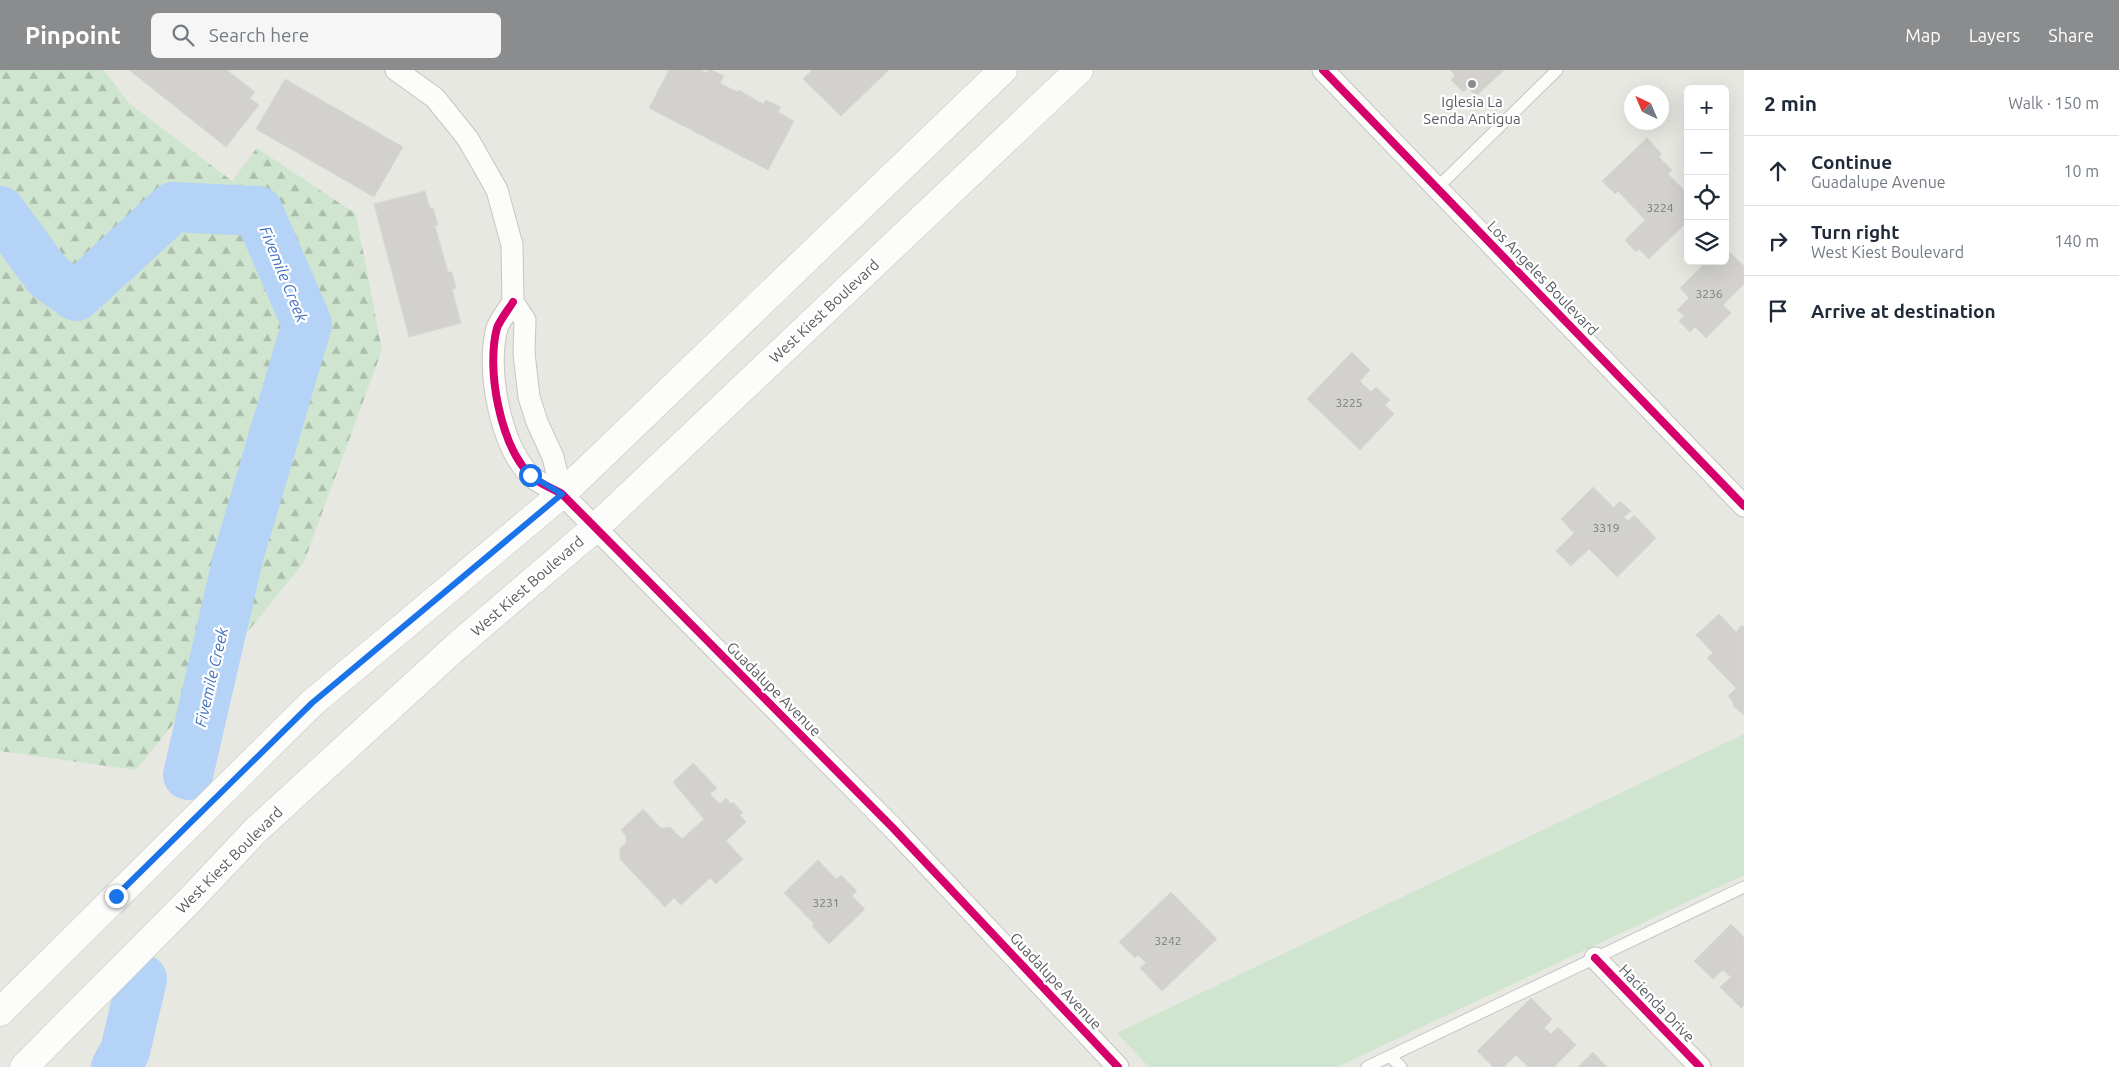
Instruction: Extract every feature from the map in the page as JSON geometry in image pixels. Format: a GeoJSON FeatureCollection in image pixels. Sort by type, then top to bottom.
{"type":"FeatureCollection","features":[{"type":"Feature","properties":{"kind":"main road"},"geometry":{"type":"LineString","coordinates":[[0,1012],[312,703],[562,494],[1002,70]]}},
{"type":"Feature","properties":{"kind":"main road","name":"West Kiest Boulevard"},"geometry":{"type":"LineString","coordinates":[[24,1067],[190,900],[255,831],[457,646],[595,528],[1079,70]]}},
{"type":"Feature","properties":{"kind":"street"},"geometry":{"type":"LineString","coordinates":[[396,70],[435,98],[468,139],[497,190],[512,245],[513,302],[525,320],[524,353],[529,397],[537,422],[553,457],[562,494]]}},
{"type":"Feature","properties":{"kind":"street","name":"Los Angeles Boulevard"},"geometry":{"type":"LineString","coordinates":[[1323,70],[1744,506]]}},
{"type":"Feature","properties":{"kind":"street","name":"Guadalupe Avenue"},"geometry":{"type":"LineString","coordinates":[[513,302],[497,327],[494,383],[503,426],[516,454],[530,475],[562,494],[893,828],[1118,1067]]}},
{"type":"Feature","properties":{"kind":"street","name":"Hacienda Drive"},"geometry":{"type":"LineString","coordinates":[[1595,958],[1700,1067]]}},
{"type":"Feature","properties":{"kind":"lane"},"geometry":{"type":"LineString","coordinates":[[1437,188],[1557,70]]}},
{"type":"Feature","properties":{"kind":"lane"},"geometry":{"type":"LineString","coordinates":[[1367,1067],[1744,887]]}},
{"type":"Feature","properties":{"kind":"lane"},"geometry":{"type":"LineString","coordinates":[[1390,1056],[1401,1067]]}},
{"type":"Feature","properties":{"kind":"green space"},"geometry":{"type":"Polygon","coordinates":[[[0,70],[104,70],[129,103],[232,181],[257,148],[356,214],[382,350],[304,562],[136,770],[0,751],[0,70]]]}},
{"type":"Feature","properties":{"kind":"green space"},"geometry":{"type":"Polygon","coordinates":[[[1744,734],[1744,875],[1337,1067],[1149,1067],[1117,1033],[1744,734]]]}},
{"type":"Feature","properties":{"kind":"building"},"geometry":{"type":"Polygon","coordinates":[[[129,70],[227,70],[255,92],[250,98],[259,105],[226,147],[129,70]]]}},
{"type":"Feature","properties":{"kind":"building"},"geometry":{"type":"Polygon","coordinates":[[[669,70],[700,70],[707,73],[708,70],[712,70],[724,76],[720,83],[737,92],[739,90],[763,104],[766,100],[781,107],[778,112],[794,121],[768,170],[649,108],[669,70]]]}},
{"type":"Feature","properties":{"kind":"building"},"geometry":{"type":"Polygon","coordinates":[[[812,70],[889,70],[841,116],[803,79],[812,70]]]}},
{"type":"Feature","properties":{"kind":"building","name":"Iglesia La Senda Antigua"},"geometry":{"type":"Polygon","coordinates":[[[1450,70],[1504,70],[1476,96],[1468,88],[1463,92],[1451,80],[1455,75],[1450,70]]]}},
{"type":"Feature","properties":{"kind":"building"},"geometry":{"type":"Polygon","coordinates":[[[285,79],[403,147],[374,197],[256,129],[285,79]]]}},
{"type":"Feature","properties":{"kind":"building"},"geometry":{"type":"Polygon","coordinates":[[[1647,138],[1662,154],[1659,157],[1672,170],[1668,174],[1684,190],[1684,225],[1649,259],[1639,249],[1636,252],[1625,240],[1645,220],[1618,191],[1615,194],[1602,181],[1647,138]]]}},
{"type":"Feature","properties":{"kind":"building"},"geometry":{"type":"Polygon","coordinates":[[[425,191],[438,225],[435,226],[448,272],[452,272],[456,288],[452,289],[461,323],[409,337],[374,204],[425,191]]]}},
{"type":"Feature","properties":{"kind":"building"},"geometry":{"type":"Polygon","coordinates":[[[1729,252],[1744,266],[1744,284],[1723,305],[1731,313],[1706,338],[1695,327],[1690,332],[1679,321],[1684,316],[1677,310],[1689,298],[1680,288],[1703,265],[1729,265],[1729,252]]]}},
{"type":"Feature","properties":{"kind":"building"},"geometry":{"type":"Polygon","coordinates":[[[1352,352],[1370,370],[1360,381],[1371,392],[1376,387],[1390,400],[1385,405],[1394,414],[1360,450],[1307,399],[1352,352]]]}},
{"type":"Feature","properties":{"kind":"building"},"geometry":{"type":"Polygon","coordinates":[[[1593,487],[1614,508],[1620,501],[1631,511],[1624,517],[1628,521],[1634,515],[1656,538],[1617,577],[1589,549],[1571,566],[1556,551],[1574,533],[1561,519],[1593,487]]]}},
{"type":"Feature","properties":{"kind":"building"},"geometry":{"type":"Polygon","coordinates":[[[1719,614],[1736,632],[1742,625],[1744,627],[1744,715],[1733,706],[1733,702],[1728,696],[1736,688],[1707,658],[1713,653],[1696,635],[1719,614]]]}},
{"type":"Feature","properties":{"kind":"building"},"geometry":{"type":"Polygon","coordinates":[[[693,763],[717,788],[710,794],[720,804],[726,798],[731,804],[733,802],[743,813],[740,815],[746,822],[726,841],[743,859],[716,884],[710,878],[681,905],[674,898],[665,907],[620,859],[620,848],[626,843],[626,836],[621,830],[643,809],[661,828],[670,827],[682,839],[704,819],[673,782],[693,763]]]}},
{"type":"Feature","properties":{"kind":"building"},"geometry":{"type":"Polygon","coordinates":[[[818,860],[836,879],[841,875],[857,891],[852,896],[865,909],[829,944],[812,926],[814,924],[784,893],[818,860]]]}},
{"type":"Feature","properties":{"kind":"building"},"geometry":{"type":"Polygon","coordinates":[[[1171,892],[1217,939],[1162,991],[1140,968],[1146,963],[1138,955],[1135,958],[1119,942],[1171,892]]]}},
{"type":"Feature","properties":{"kind":"building"},"geometry":{"type":"Polygon","coordinates":[[[1731,924],[1744,937],[1744,1005],[1741,1008],[1720,987],[1731,977],[1723,970],[1713,979],[1694,961],[1731,924]]]}},
{"type":"Feature","properties":{"kind":"building"},"geometry":{"type":"Polygon","coordinates":[[[1531,998],[1552,1019],[1544,1028],[1551,1034],[1558,1027],[1576,1045],[1554,1067],[1528,1067],[1516,1055],[1504,1067],[1493,1067],[1477,1051],[1531,998]]]}},
{"type":"Feature","properties":{"kind":"building"},"geometry":{"type":"Polygon","coordinates":[[[1593,1052],[1607,1067],[1578,1067],[1593,1052]]]}},
{"type":"Feature","properties":{"kind":"waterway","name":"Fivemile Creek"},"geometry":{"type":"LineString","coordinates":[[0,211],[48,276],[76,296],[173,207],[258,211],[307,324],[238,558],[188,775]]}},
{"type":"Feature","properties":{"kind":"waterway","name":"Fivemile Creek"},"geometry":{"type":"LineString","coordinates":[[116,1067],[125,1051],[142,979]]}},
{"type":"Feature","properties":{"kind":"cycle path"},"geometry":{"type":"LineString","coordinates":[[1323,70],[1744,506]]}},
{"type":"Feature","properties":{"kind":"cycle path"},"geometry":{"type":"LineString","coordinates":[[513,302],[497,328],[493,364],[498,405],[503,425],[519,461],[529,474],[540,483],[562,494],[893,828],[1118,1067]]}},
{"type":"Feature","properties":{"kind":"cycle path"},"geometry":{"type":"LineString","coordinates":[[1595,958],[1700,1067]]}},
{"type":"Feature","properties":{"kind":"place","name":"Iglesia La Senda Antigua"},"geometry":{"type":"Point","coordinates":[1472,84]}},
{"type":"Feature","properties":{"kind":"route"},"geometry":{"type":"LineString","coordinates":[[116,896],[312,703],[562,494],[530,475]]}}]}
